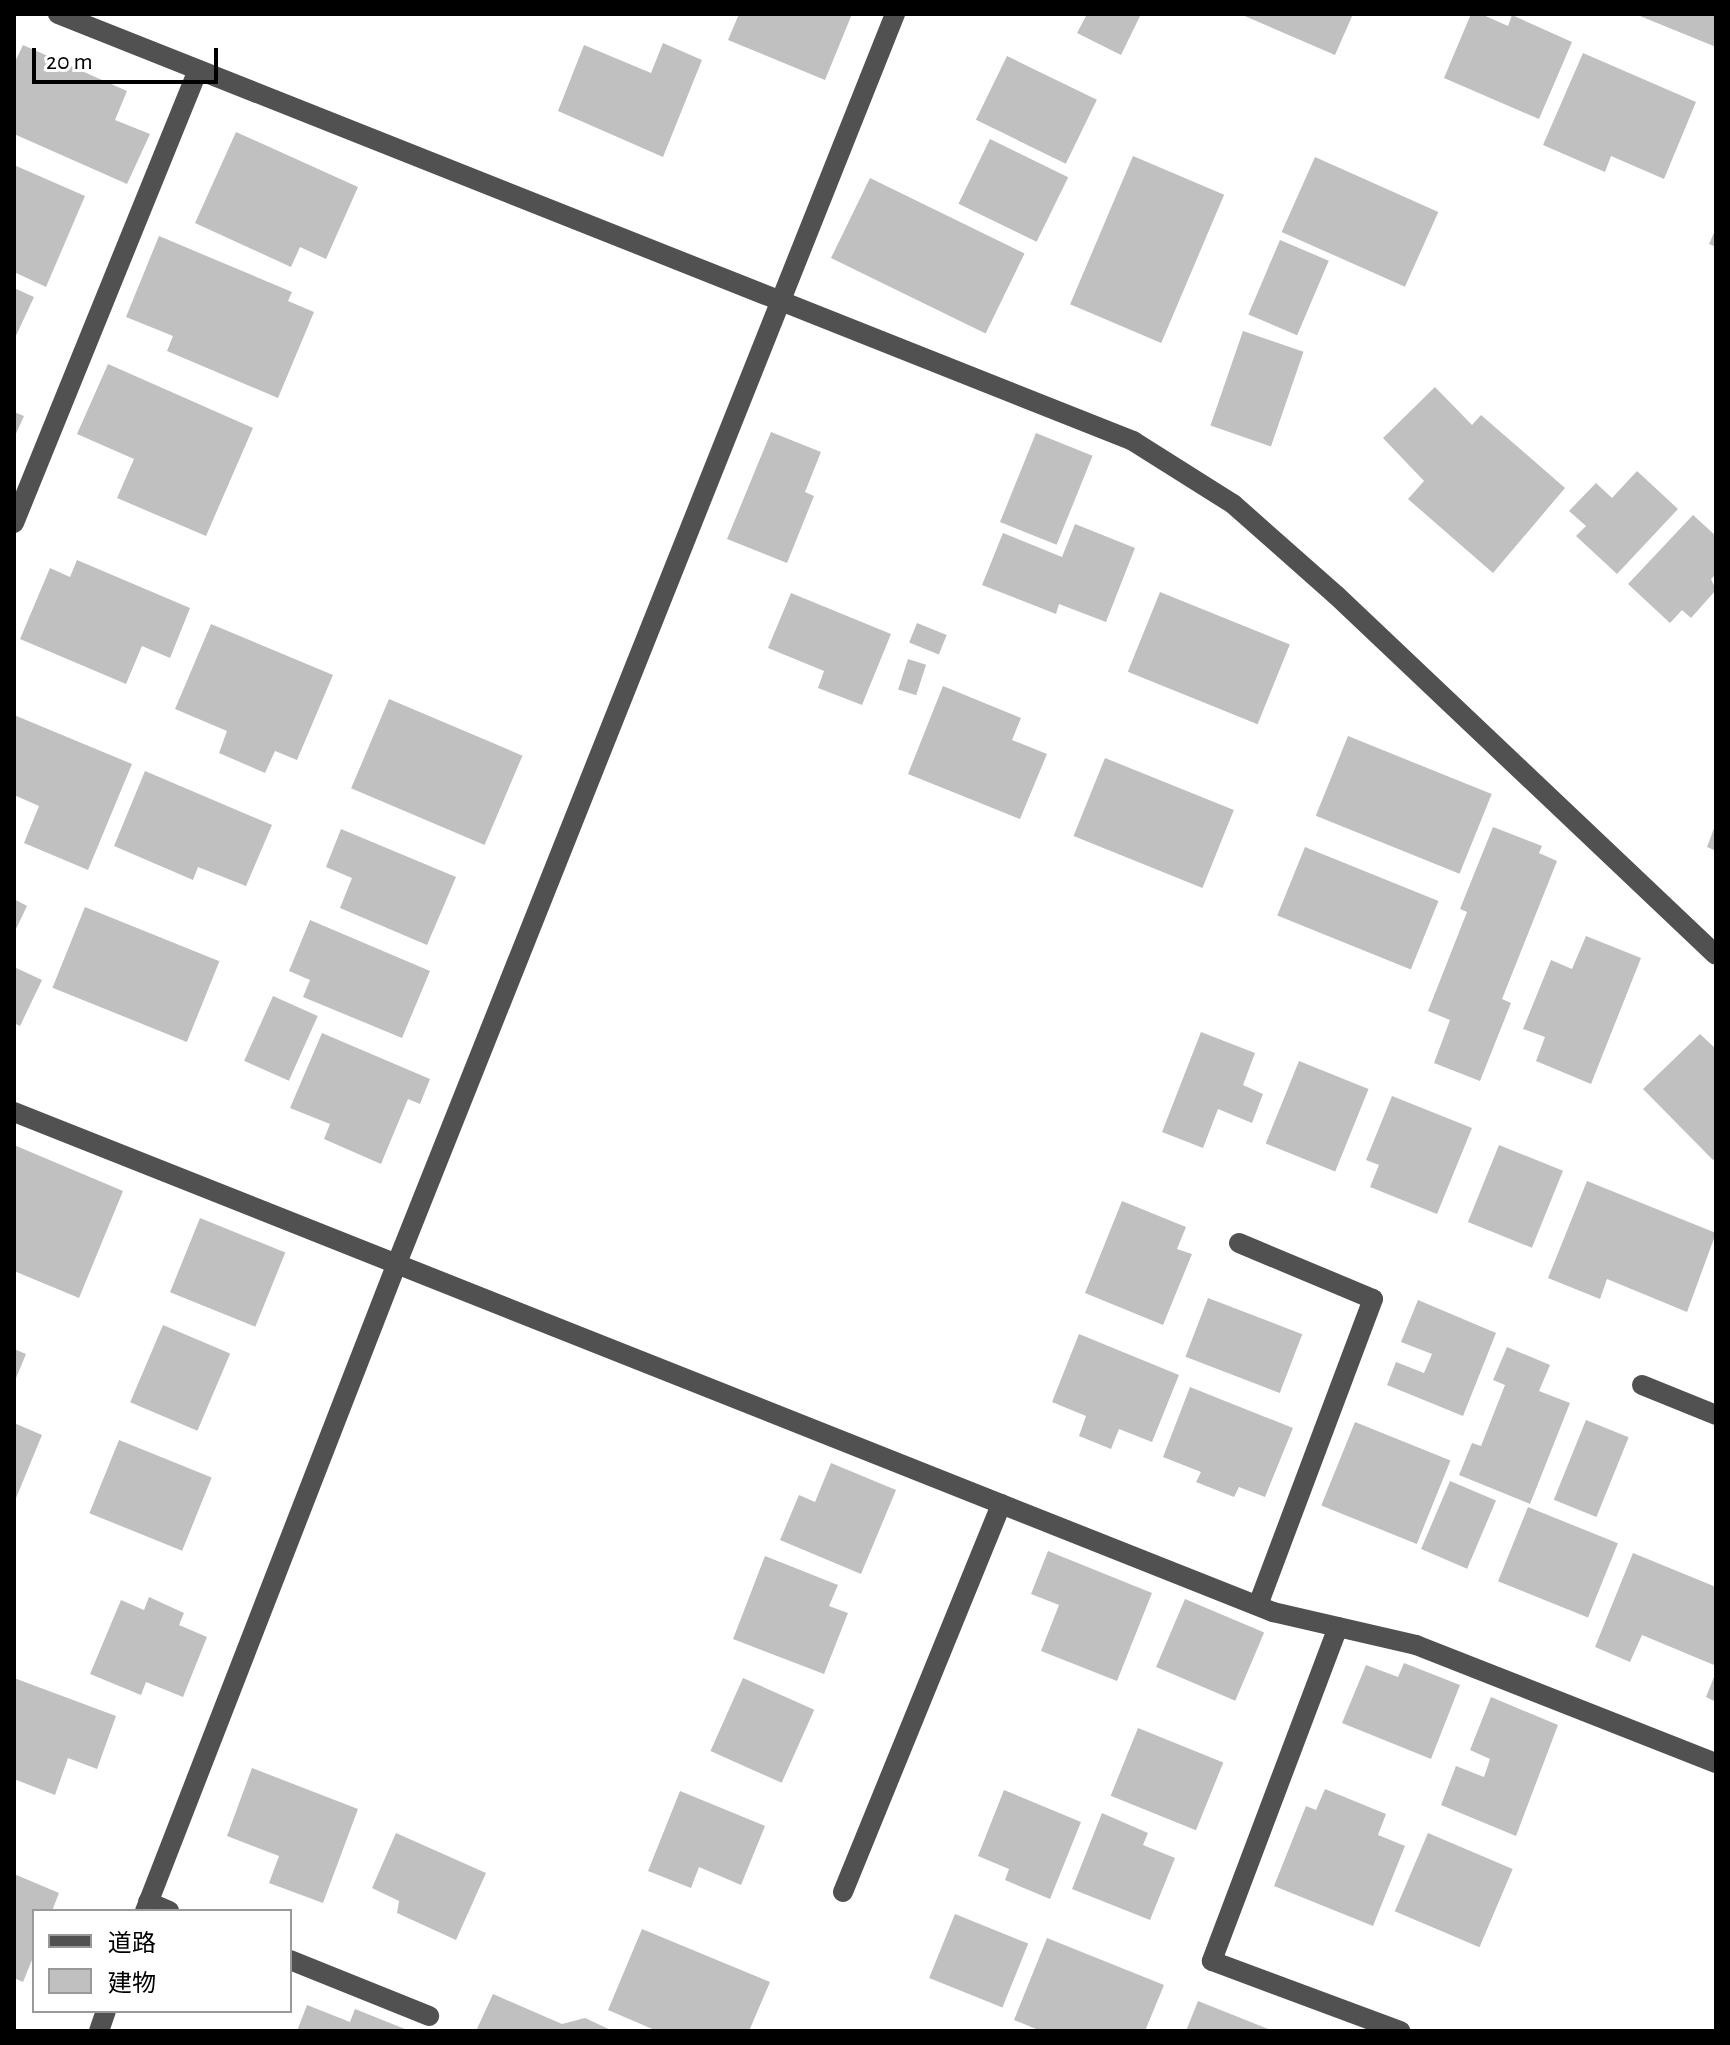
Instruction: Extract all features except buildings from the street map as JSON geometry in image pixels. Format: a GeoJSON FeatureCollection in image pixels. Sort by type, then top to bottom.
{"type":"FeatureCollection","features":[{"type":"Feature","properties":{"kind":"street"},"geometry":{"type":"LineString","coordinates":[[58,14],[1133,441],[1233,504],[1347,606],[1716,955]]}},
{"type":"Feature","properties":{"kind":"street"},"geometry":{"type":"LineString","coordinates":[[147,1907],[397,1263],[895,14]]}},
{"type":"Feature","properties":{"kind":"street"},"geometry":{"type":"LineString","coordinates":[[14,523],[198,70]]}},
{"type":"Feature","properties":{"kind":"street"},"geometry":{"type":"LineString","coordinates":[[14,1112],[1258,1605],[1416,1645],[1716,1763]]}},
{"type":"Feature","properties":{"kind":"street"},"geometry":{"type":"LineString","coordinates":[[1239,1243],[1373,1299],[1258,1605]]}},
{"type":"Feature","properties":{"kind":"street"},"geometry":{"type":"LineString","coordinates":[[1642,1385],[1716,1415]]}},
{"type":"Feature","properties":{"kind":"street"},"geometry":{"type":"LineString","coordinates":[[843,1892],[1001,1504]]}},
{"type":"Feature","properties":{"kind":"street"},"geometry":{"type":"LineString","coordinates":[[1338,1627],[1212,1961],[1400,2031]]}},
{"type":"Feature","properties":{"kind":"street"},"geometry":{"type":"LineString","coordinates":[[292,1961],[429,2016]]}}]}
